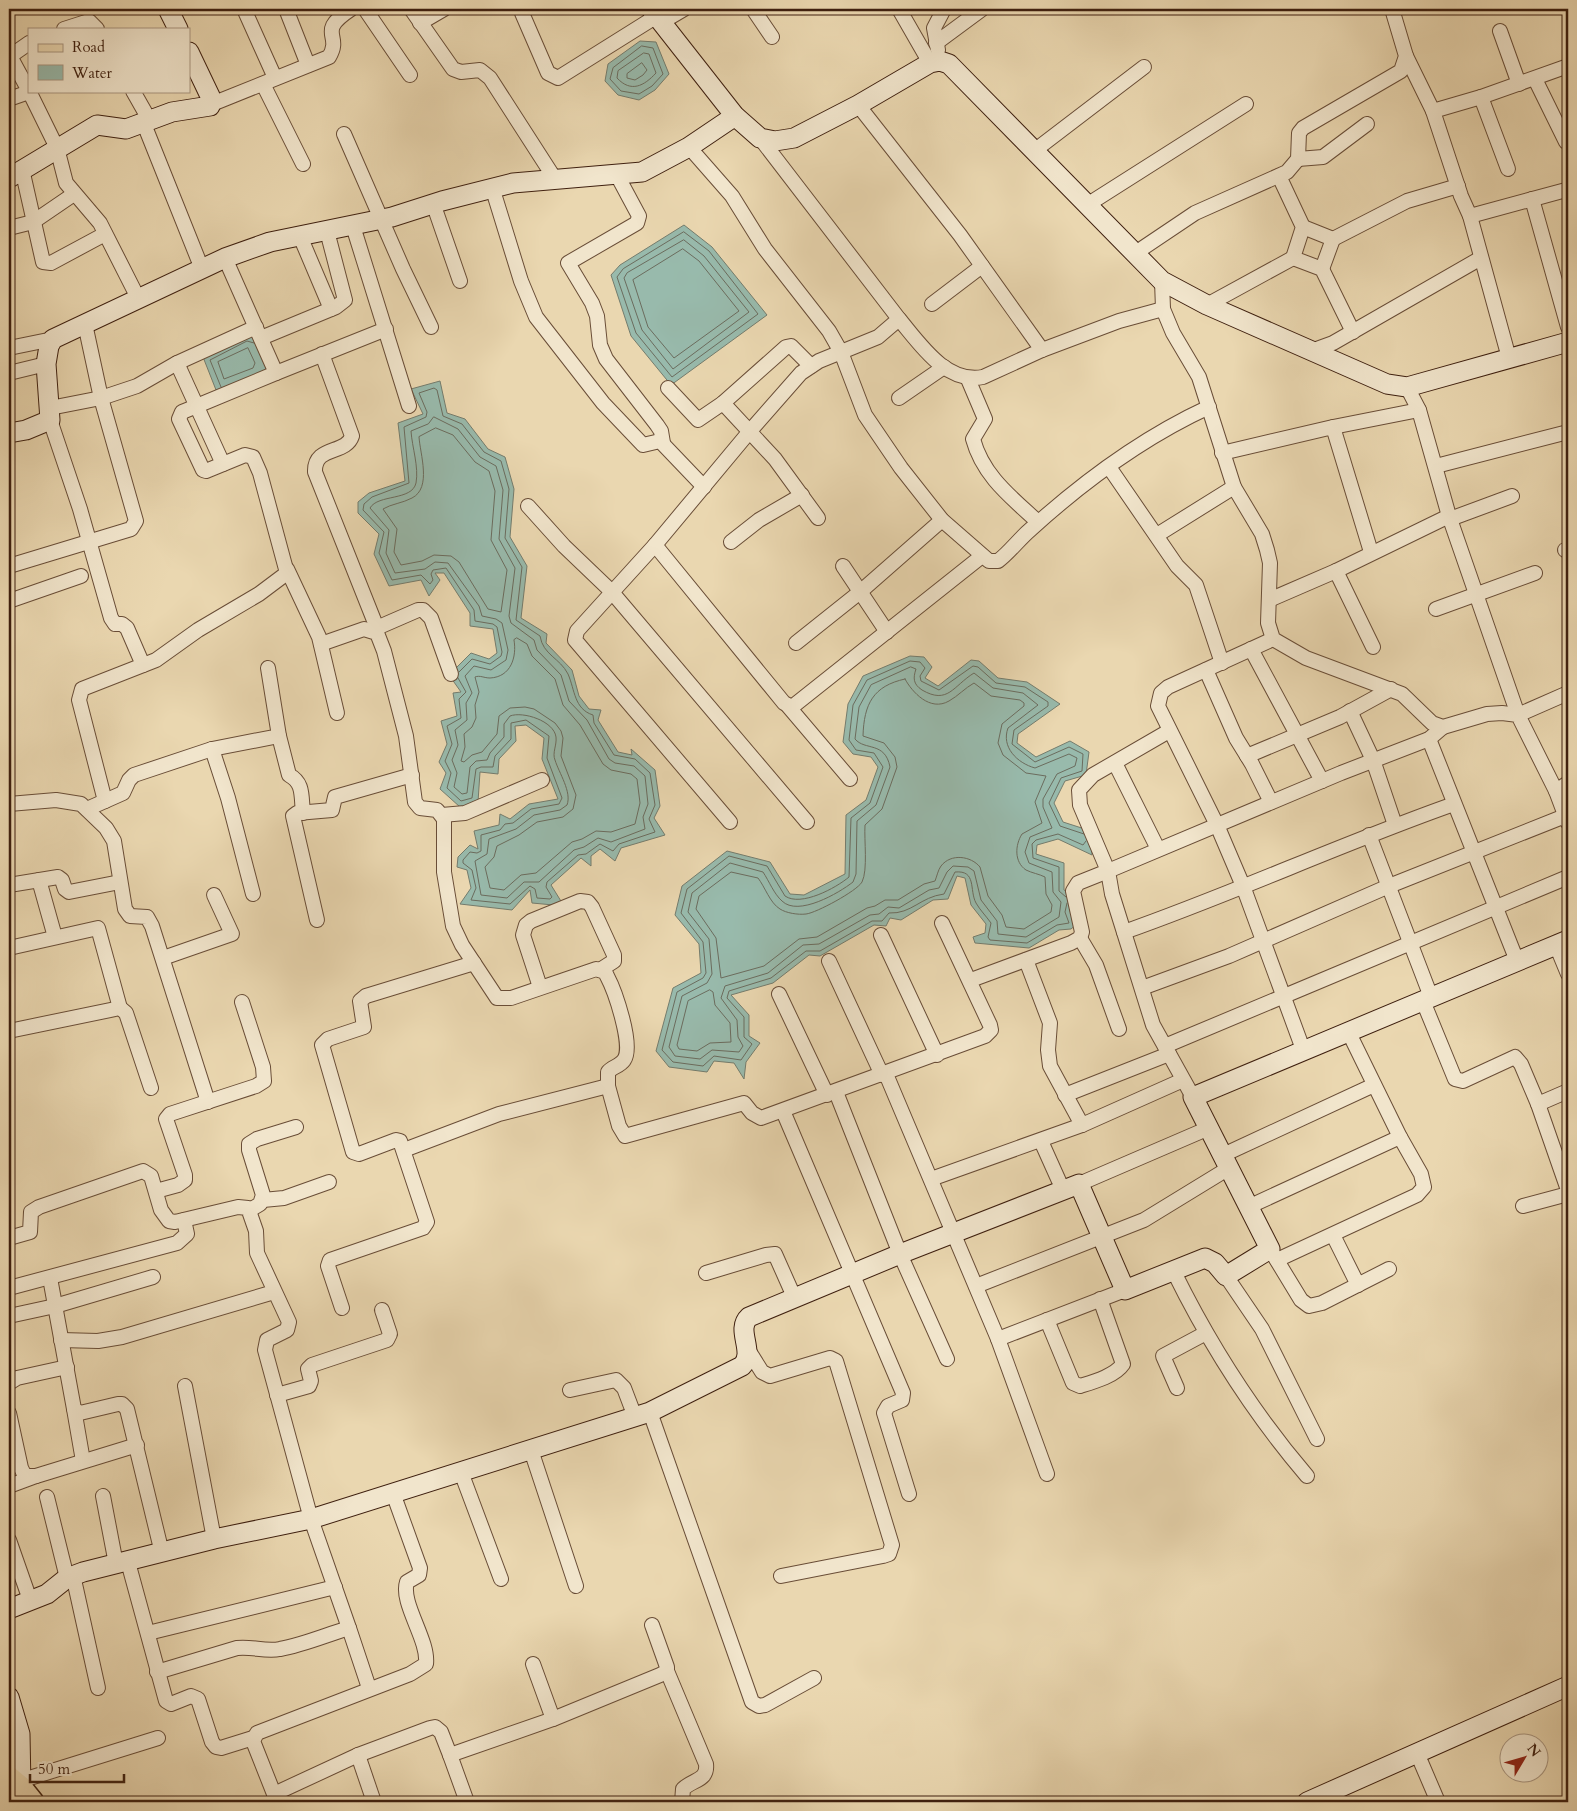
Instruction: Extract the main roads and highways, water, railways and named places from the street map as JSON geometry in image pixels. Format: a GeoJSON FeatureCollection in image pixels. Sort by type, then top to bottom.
{"type":"FeatureCollection","features":[{"type":"Feature","properties":{"kind":"water"},"geometry":{"type":"Polygon","coordinates":[[[640,41],[656,42],[669,74],[655,90],[639,100],[618,95],[605,81],[608,64],[640,41]]]}},
{"type":"Feature","properties":{"kind":"water"},"geometry":{"type":"Polygon","coordinates":[[[684,225],[712,247],[767,315],[671,385],[631,336],[611,275],[620,265],[684,225]]]}},
{"type":"Feature","properties":{"kind":"water"},"geometry":{"type":"Polygon","coordinates":[[[248,335],[258,339],[268,364],[261,377],[218,395],[203,357],[248,335]]]}},
{"type":"Feature","properties":{"kind":"water"},"geometry":{"type":"Polygon","coordinates":[[[440,381],[447,413],[465,419],[488,449],[505,457],[514,489],[510,537],[527,566],[521,618],[547,634],[546,643],[572,670],[579,696],[589,709],[601,710],[598,720],[618,752],[632,755],[631,749],[655,770],[660,806],[654,818],[665,835],[621,848],[615,861],[600,849],[591,856],[591,866],[581,858],[551,885],[564,906],[532,903],[530,890],[512,910],[460,904],[471,888],[467,870],[457,867],[458,857],[470,845],[478,849],[474,831],[499,825],[500,814],[510,819],[529,804],[558,799],[542,759],[544,738],[526,725],[515,726],[516,741],[499,759],[498,774],[480,772],[478,802],[460,807],[440,789],[446,773],[439,762],[447,744],[441,721],[457,716],[453,693],[461,692],[449,675],[471,653],[489,659],[497,653],[493,629],[470,626],[470,613],[444,573],[435,573],[440,580],[429,596],[421,580],[389,586],[374,554],[379,534],[358,513],[358,502],[369,493],[405,481],[398,423],[423,414],[411,389],[440,381]]]}},
{"type":"Feature","properties":{"kind":"water"},"geometry":{"type":"Polygon","coordinates":[[[910,656],[924,657],[932,667],[925,678],[938,686],[971,660],[979,661],[998,678],[1027,682],[1060,704],[1018,734],[1017,743],[1036,757],[1070,741],[1089,752],[1086,775],[1065,781],[1054,803],[1063,822],[1091,831],[1092,855],[1058,839],[1037,845],[1036,854],[1064,863],[1064,890],[1075,897],[1070,911],[1077,924],[1071,929],[1059,930],[1029,948],[975,943],[973,937],[985,933],[986,924],[971,905],[965,878],[957,876],[948,899],[933,900],[901,920],[890,918],[886,926],[874,925],[820,956],[809,955],[773,983],[731,995],[749,1015],[749,1036],[760,1043],[746,1062],[744,1079],[734,1063],[714,1061],[707,1072],[669,1067],[656,1051],[673,988],[701,973],[699,944],[675,915],[682,886],[727,851],[770,862],[790,894],[804,895],[845,874],[846,815],[866,800],[878,767],[871,757],[853,754],[843,742],[848,704],[863,676],[910,656]]]}}]}
